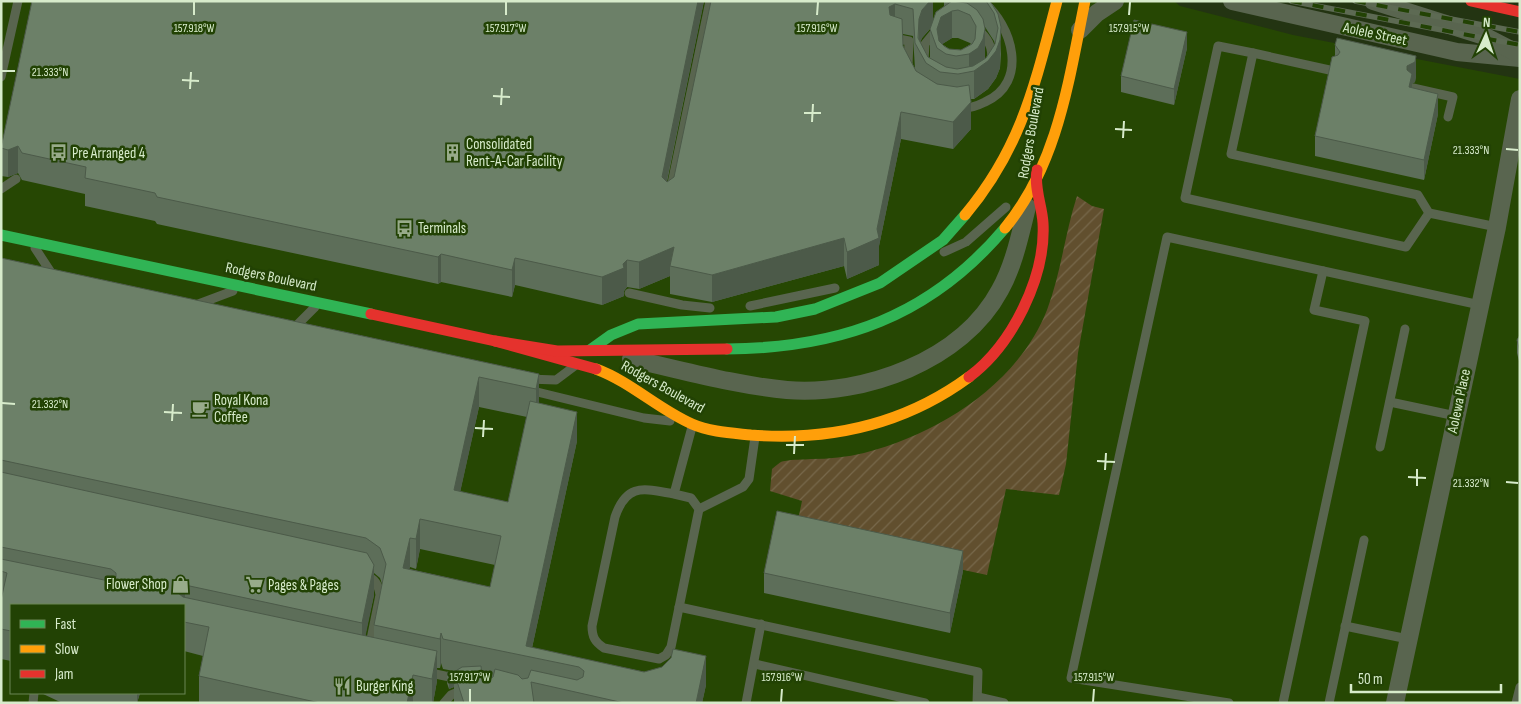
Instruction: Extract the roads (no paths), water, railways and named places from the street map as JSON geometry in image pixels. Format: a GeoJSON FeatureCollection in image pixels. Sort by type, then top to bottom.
{"type":"FeatureCollection","features":[{"type":"Feature","properties":{"kind":"main road"},"geometry":{"type":"LineString","coordinates":[[590,350],[611,335],[638,324],[776,317],[815,309],[880,283],[943,240],[967,213],[995,176],[1016,137],[1030,104],[1058,1]]}},
{"type":"Feature","properties":{"kind":"main road"},"geometry":{"type":"LineString","coordinates":[[495,341],[564,351],[761,349],[812,343],[862,330],[915,306],[944,287],[999,236],[1030,191],[1042,167],[1061,112],[1085,1]]}},
{"type":"Feature","properties":{"kind":"main road"},"geometry":{"type":"LineString","coordinates":[[1471,1],[1520,12]]}},
{"type":"Feature","properties":{"kind":"main road","name":"Rodgers Boulevard"},"geometry":{"type":"LineString","coordinates":[[1,235],[495,341],[554,356],[613,376],[692,424],[756,436],[797,437],[868,426],[937,399],[980,368],[1004,343],[1016,325],[1033,282],[1043,224],[1035,179],[1053,95]]}},
{"type":"Feature","properties":{"kind":"street"},"geometry":{"type":"LineString","coordinates":[[1061,57],[1083,26],[1115,1]]}},
{"type":"Feature","properties":{"kind":"street","name":"Aolele Street"},"geometry":{"type":"LineString","coordinates":[[1232,1],[1457,52],[1520,56]]}},
{"type":"Feature","properties":{"kind":"street","name":"Aolele Street"},"geometry":{"type":"LineString","coordinates":[[1373,1],[1484,36],[1520,56]]}},
{"type":"Feature","properties":{"kind":"street","name":"Aolewa Place"},"geometry":{"type":"LineString","coordinates":[[1395,703],[1496,227],[1515,147],[1520,99]]}},
{"type":"Feature","properties":{"kind":"street"},"geometry":{"type":"LineString","coordinates":[[1,227],[755,386],[789,390],[821,389],[857,384],[904,370],[935,356],[963,336],[985,312],[1000,290],[1013,260],[1035,179]]}},
{"type":"Feature","properties":{"kind":"lane"},"geometry":{"type":"LineString","coordinates":[[1,77],[18,1]]}},
{"type":"Feature","properties":{"kind":"lane"},"geometry":{"type":"LineString","coordinates":[[670,194],[710,1]]}},
{"type":"Feature","properties":{"kind":"lane"},"geometry":{"type":"LineString","coordinates":[[945,106],[962,109],[992,99],[1004,88],[1012,71],[1010,42],[998,19],[982,1]]}},
{"type":"Feature","properties":{"kind":"lane"},"geometry":{"type":"LineString","coordinates":[[925,68],[923,56],[925,44],[941,21]]}},
{"type":"Feature","properties":{"kind":"lane"},"geometry":{"type":"LineString","coordinates":[[970,25],[984,34],[990,45],[992,56],[987,74]]}},
{"type":"Feature","properties":{"kind":"lane"},"geometry":{"type":"LineString","coordinates":[[894,38],[909,41],[907,58],[910,76]]}},
{"type":"Feature","properties":{"kind":"lane"},"geometry":{"type":"LineString","coordinates":[[1334,71],[1218,46],[1185,198],[1406,247],[1429,213]]}},
{"type":"Feature","properties":{"kind":"lane"},"geometry":{"type":"LineString","coordinates":[[1253,53],[1231,154],[1418,195],[1429,213],[1496,227]]}},
{"type":"Feature","properties":{"kind":"lane"},"geometry":{"type":"LineString","coordinates":[[1413,88],[1453,97],[1448,117]]}},
{"type":"Feature","properties":{"kind":"lane"},"geometry":{"type":"LineString","coordinates":[[1,189],[16,179]]}},
{"type":"Feature","properties":{"kind":"lane"},"geometry":{"type":"LineString","coordinates":[[743,306],[896,275],[966,242],[1035,179]]}},
{"type":"Feature","properties":{"kind":"lane"},"geometry":{"type":"LineString","coordinates":[[1229,703],[1071,678],[1167,237],[1480,305]]}},
{"type":"Feature","properties":{"kind":"lane"},"geometry":{"type":"LineString","coordinates":[[31,241],[60,285],[40,277]]}},
{"type":"Feature","properties":{"kind":"lane"},"geometry":{"type":"LineString","coordinates":[[1283,703],[1365,321],[1314,310],[1323,271]]}},
{"type":"Feature","properties":{"kind":"lane"},"geometry":{"type":"LineString","coordinates":[[202,312],[183,308],[245,287]]}},
{"type":"Feature","properties":{"kind":"lane"},"geometry":{"type":"LineString","coordinates":[[629,294],[682,305],[724,307]]}},
{"type":"Feature","properties":{"kind":"lane"},"geometry":{"type":"LineString","coordinates":[[280,332],[296,334],[328,295]]}},
{"type":"Feature","properties":{"kind":"lane"},"geometry":{"type":"LineString","coordinates":[[1380,447],[1405,328]]}},
{"type":"Feature","properties":{"kind":"lane"},"geometry":{"type":"LineString","coordinates":[[590,350],[556,380],[519,382],[644,418],[692,424],[674,494]]}},
{"type":"Feature","properties":{"kind":"lane"},"geometry":{"type":"LineString","coordinates":[[1390,402],[1456,416]]}},
{"type":"Feature","properties":{"kind":"lane"},"geometry":{"type":"LineString","coordinates":[[699,510],[743,487],[748,479],[756,436]]}},
{"type":"Feature","properties":{"kind":"lane"},"geometry":{"type":"LineString","coordinates":[[647,489],[691,498],[699,510],[671,647],[666,655],[659,659],[604,648],[597,643],[592,634],[592,626],[620,501],[634,491],[647,489]]}},
{"type":"Feature","properties":{"kind":"lane"},"geometry":{"type":"LineString","coordinates":[[1329,703],[1364,540]]}},
{"type":"Feature","properties":{"kind":"lane"},"geometry":{"type":"LineString","coordinates":[[354,572],[374,579],[379,586],[380,595],[367,660]]}},
{"type":"Feature","properties":{"kind":"lane"},"geometry":{"type":"LineString","coordinates":[[679,607],[978,672],[978,700],[1004,703]]}},
{"type":"Feature","properties":{"kind":"lane"},"geometry":{"type":"LineString","coordinates":[[746,703],[755,664],[761,624]]}},
{"type":"Feature","properties":{"kind":"lane"},"geometry":{"type":"LineString","coordinates":[[1345,626],[1408,639]]}},
{"type":"Feature","properties":{"kind":"lane"},"geometry":{"type":"LineString","coordinates":[[755,664],[925,703]]}},
{"type":"Feature","properties":{"kind":"lane"},"geometry":{"type":"LineString","coordinates":[[413,670],[466,680]]}},
{"type":"Feature","properties":{"kind":"lane"},"geometry":{"type":"LineString","coordinates":[[1516,703],[1520,687]]}},
{"type":"Feature","properties":{"kind":"lane"},"geometry":{"type":"LineString","coordinates":[[444,703],[451,694],[458,691],[473,690]]}},
{"type":"Feature","properties":{"kind":"railway"},"geometry":{"type":"LineString","coordinates":[[1291,1],[1520,45]]}},
{"type":"Feature","properties":{"kind":"railway"},"geometry":{"type":"LineString","coordinates":[[1355,1],[1520,32]]}},
{"type":"Feature","properties":{"kind":"place","name":"Pre Arranged 4"},"geometry":{"type":"Point","coordinates":[58,153]}},
{"type":"Feature","properties":{"kind":"place","name":"Consolidated Rent-A-Car Facility"},"geometry":{"type":"Point","coordinates":[452,153]}},
{"type":"Feature","properties":{"kind":"place","name":"Terminals"},"geometry":{"type":"Point","coordinates":[404,228]}},
{"type":"Feature","properties":{"kind":"place","name":"Royal Kona Coffee"},"geometry":{"type":"Point","coordinates":[200,409]}},
{"type":"Feature","properties":{"kind":"place","name":"Flower Shop"},"geometry":{"type":"Point","coordinates":[181,584]}},
{"type":"Feature","properties":{"kind":"place","name":"Pages & Pages"},"geometry":{"type":"Point","coordinates":[254,585]}},
{"type":"Feature","properties":{"kind":"place","name":"Burger King"},"geometry":{"type":"Point","coordinates":[342,686]}}]}
